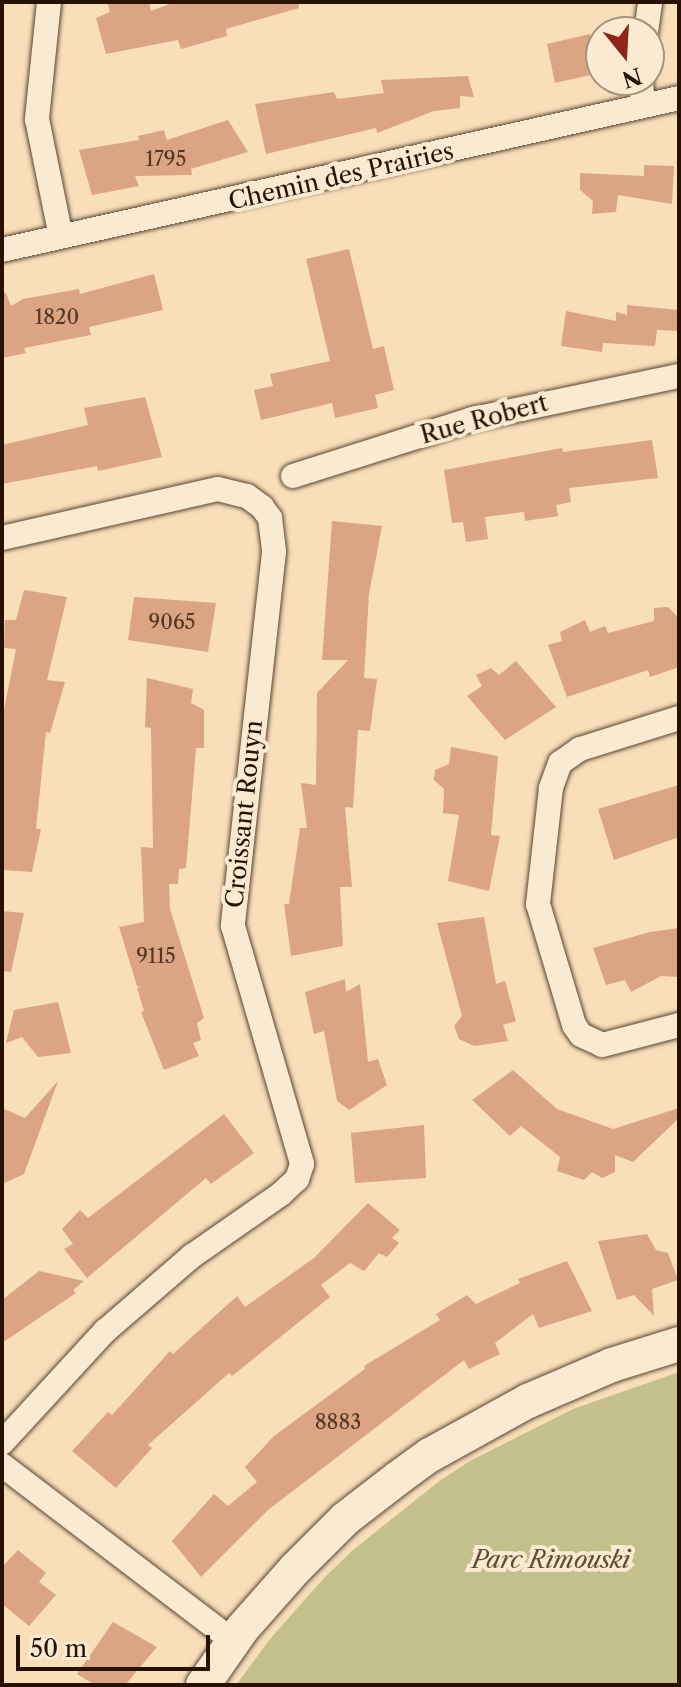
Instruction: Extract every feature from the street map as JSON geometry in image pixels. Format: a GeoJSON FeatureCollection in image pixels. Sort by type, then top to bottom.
{"type":"FeatureCollection","features":[{"type":"Feature","properties":{"kind":"street"},"geometry":{"type":"LineString","coordinates":[[49,2],[37,119],[61,237]]}},
{"type":"Feature","properties":{"kind":"street"},"geometry":{"type":"LineString","coordinates":[[642,96],[643,106]]}},
{"type":"Feature","properties":{"kind":"street","name":"Chemin des Prairies"},"geometry":{"type":"LineString","coordinates":[[2,250],[679,98]]}},
{"type":"Feature","properties":{"kind":"street","name":"Rue Robert"},"geometry":{"type":"LineString","coordinates":[[293,476],[473,419],[679,376]]}},
{"type":"Feature","properties":{"kind":"street","name":"Croissant Rouyn"},"geometry":{"type":"LineString","coordinates":[[2,538],[218,489],[247,496],[262,507],[270,518],[274,552],[233,926],[302,1164],[297,1179],[281,1194],[192,1256],[105,1331],[2,1443]]}},
{"type":"Feature","properties":{"kind":"street"},"geometry":{"type":"LineString","coordinates":[[679,718],[580,749],[560,763],[551,788],[538,904],[574,1025],[581,1035],[602,1045],[679,1025]]}},
{"type":"Feature","properties":{"kind":"street"},"geometry":{"type":"LineString","coordinates":[[203,1685],[233,1641],[321,1542],[370,1499],[430,1455],[556,1388],[679,1344]]}},
{"type":"Feature","properties":{"kind":"street"},"geometry":{"type":"LineString","coordinates":[[2,1465],[233,1641]]}},
{"type":"Feature","properties":{"kind":"green space","name":"Parc Rimouski"},"geometry":{"type":"Polygon","coordinates":[[[679,1372],[679,1685],[236,1685],[270,1639],[323,1579],[353,1550],[438,1482],[470,1461],[573,1409],[679,1372]]]}},
{"type":"Feature","properties":{"kind":"building"},"geometry":{"type":"Polygon","coordinates":[[[107,2],[149,2],[151,11],[175,2],[298,2],[299,8],[226,29],[227,36],[181,49],[178,40],[106,54],[96,18],[110,12],[107,2]]]}},
{"type":"Feature","properties":{"kind":"building"},"geometry":{"type":"Polygon","coordinates":[[[585,35],[585,76],[555,83],[547,44],[585,35]]]}},
{"type":"Feature","properties":{"kind":"building"},"geometry":{"type":"Polygon","coordinates":[[[468,76],[474,97],[460,96],[460,108],[434,111],[377,133],[376,128],[266,154],[255,104],[334,92],[337,99],[384,93],[381,80],[468,76]]]}},
{"type":"Feature","properties":{"kind":"building"},"geometry":{"type":"Polygon","coordinates":[[[228,120],[248,152],[191,169],[192,175],[135,176],[139,186],[92,195],[79,150],[139,140],[138,136],[164,130],[167,140],[228,120]]]}},
{"type":"Feature","properties":{"kind":"building"},"geometry":{"type":"Polygon","coordinates":[[[644,165],[674,166],[672,204],[618,195],[616,212],[592,214],[593,201],[580,190],[580,173],[644,176],[644,165]]]}},
{"type":"Feature","properties":{"kind":"building"},"geometry":{"type":"Polygon","coordinates":[[[349,249],[373,349],[384,346],[394,390],[375,395],[378,408],[335,418],[332,403],[261,420],[254,390],[273,386],[270,374],[330,361],[306,259],[349,249]]]}},
{"type":"Feature","properties":{"kind":"building"},"geometry":{"type":"Polygon","coordinates":[[[154,274],[163,310],[89,327],[91,335],[24,348],[26,353],[2,358],[2,293],[6,293],[11,306],[23,299],[79,289],[80,294],[154,274]]]}},
{"type":"Feature","properties":{"kind":"building"},"geometry":{"type":"Polygon","coordinates":[[[627,305],[679,310],[679,331],[657,330],[655,346],[603,343],[602,352],[561,346],[566,311],[616,321],[616,312],[627,315],[627,305]]]}},
{"type":"Feature","properties":{"kind":"building"},"geometry":{"type":"Polygon","coordinates":[[[145,397],[162,457],[98,471],[97,466],[2,484],[2,445],[88,425],[84,408],[145,397]]]}},
{"type":"Feature","properties":{"kind":"building"},"geometry":{"type":"Polygon","coordinates":[[[652,440],[658,478],[569,488],[571,502],[556,505],[558,516],[525,521],[524,512],[485,517],[488,539],[466,542],[463,522],[452,523],[444,470],[562,448],[563,452],[652,440]]]}},
{"type":"Feature","properties":{"kind":"building"},"geometry":{"type":"Polygon","coordinates":[[[332,521],[382,526],[369,594],[364,678],[377,679],[370,731],[358,730],[353,808],[345,807],[352,887],[340,887],[343,946],[291,956],[284,904],[289,904],[300,828],[307,828],[301,783],[316,785],[317,693],[348,660],[322,660],[332,521]]]}},
{"type":"Feature","properties":{"kind":"building"},"geometry":{"type":"Polygon","coordinates":[[[24,590],[67,597],[47,680],[65,682],[50,733],[46,732],[36,829],[41,829],[32,872],[2,870],[2,720],[16,649],[4,648],[5,620],[16,620],[24,590]]]}},
{"type":"Feature","properties":{"kind":"building"},"geometry":{"type":"Polygon","coordinates":[[[134,597],[216,603],[208,652],[128,640],[134,597]]]}},
{"type":"Feature","properties":{"kind":"building"},"geometry":{"type":"Polygon","coordinates":[[[668,607],[679,618],[679,667],[650,677],[648,670],[567,697],[548,645],[562,641],[560,632],[585,620],[590,632],[605,626],[608,633],[654,621],[654,608],[668,607]]]}},
{"type":"Feature","properties":{"kind":"building"},"geometry":{"type":"Polygon","coordinates":[[[516,661],[556,707],[505,740],[467,696],[482,686],[476,675],[491,668],[499,675],[516,661]]]}},
{"type":"Feature","properties":{"kind":"building"},"geometry":{"type":"Polygon","coordinates":[[[147,678],[193,689],[191,703],[204,710],[204,748],[196,748],[186,868],[179,869],[178,884],[169,884],[170,909],[204,1018],[197,1023],[201,1040],[193,1043],[199,1056],[164,1070],[141,1012],[144,1011],[137,988],[140,986],[137,986],[119,927],[144,922],[141,847],[153,848],[151,728],[145,727],[147,678]]]}},
{"type":"Feature","properties":{"kind":"building"},"geometry":{"type":"Polygon","coordinates":[[[451,747],[498,756],[491,835],[500,836],[489,891],[448,881],[459,815],[443,813],[444,789],[434,780],[435,770],[449,764],[451,747]]]}},
{"type":"Feature","properties":{"kind":"building"},"geometry":{"type":"Polygon","coordinates":[[[679,785],[679,837],[614,860],[598,809],[679,785]]]}},
{"type":"Feature","properties":{"kind":"building"},"geometry":{"type":"Polygon","coordinates":[[[2,911],[24,913],[11,972],[2,971],[2,911]]]}},
{"type":"Feature","properties":{"kind":"building"},"geometry":{"type":"Polygon","coordinates":[[[484,917],[496,984],[505,981],[516,1021],[503,1025],[508,1041],[474,1046],[459,1039],[454,1026],[462,1016],[437,923],[484,917]]]}},
{"type":"Feature","properties":{"kind":"building"},"geometry":{"type":"Polygon","coordinates":[[[679,928],[679,977],[661,976],[631,992],[625,980],[606,985],[593,948],[650,932],[679,928]]]}},
{"type":"Feature","properties":{"kind":"building"},"geometry":{"type":"Polygon","coordinates":[[[345,979],[346,992],[360,984],[368,1062],[378,1059],[387,1085],[349,1110],[337,1101],[324,1031],[314,1034],[305,992],[345,979]]]}},
{"type":"Feature","properties":{"kind":"building"},"geometry":{"type":"Polygon","coordinates":[[[58,1002],[71,1053],[38,1057],[22,1037],[6,1043],[14,1010],[58,1002]]]}},
{"type":"Feature","properties":{"kind":"building"},"geometry":{"type":"Polygon","coordinates":[[[513,1070],[557,1109],[613,1129],[679,1108],[679,1118],[633,1162],[615,1155],[615,1172],[602,1178],[592,1172],[584,1180],[557,1171],[560,1157],[521,1126],[510,1136],[472,1100],[513,1070]]]}},
{"type":"Feature","properties":{"kind":"building"},"geometry":{"type":"Polygon","coordinates":[[[58,1081],[24,1174],[2,1184],[2,1108],[25,1118],[58,1081]]]}},
{"type":"Feature","properties":{"kind":"building"},"geometry":{"type":"Polygon","coordinates":[[[224,1114],[254,1153],[211,1184],[206,1178],[87,1278],[64,1249],[73,1244],[62,1229],[80,1210],[88,1218],[224,1114]]]}},
{"type":"Feature","properties":{"kind":"building"},"geometry":{"type":"Polygon","coordinates":[[[424,1125],[426,1178],[355,1183],[351,1133],[424,1125]]]}},
{"type":"Feature","properties":{"kind":"building"},"geometry":{"type":"Polygon","coordinates":[[[368,1203],[400,1230],[392,1238],[399,1243],[387,1257],[379,1253],[364,1271],[350,1263],[321,1285],[330,1297],[232,1376],[229,1373],[148,1445],[152,1448],[116,1488],[72,1451],[108,1412],[112,1415],[170,1351],[173,1354],[237,1296],[245,1307],[314,1258],[368,1203]]]}},
{"type":"Feature","properties":{"kind":"building"},"geometry":{"type":"Polygon","coordinates":[[[647,1234],[656,1250],[668,1253],[678,1280],[652,1289],[654,1316],[634,1295],[617,1300],[598,1241],[647,1234]]]}},
{"type":"Feature","properties":{"kind":"building"},"geometry":{"type":"Polygon","coordinates":[[[567,1261],[592,1311],[539,1328],[533,1314],[495,1343],[500,1354],[469,1369],[464,1360],[268,1510],[201,1577],[172,1541],[214,1494],[228,1506],[257,1482],[245,1467],[274,1436],[365,1369],[364,1366],[440,1320],[436,1314],[467,1295],[476,1304],[520,1283],[518,1279],[567,1261]]]}},
{"type":"Feature","properties":{"kind":"building"},"geometry":{"type":"Polygon","coordinates":[[[39,1271],[84,1281],[73,1290],[76,1293],[2,1343],[2,1300],[39,1271]]]}},
{"type":"Feature","properties":{"kind":"building"},"geometry":{"type":"Polygon","coordinates":[[[18,1550],[46,1573],[39,1582],[56,1595],[29,1626],[2,1604],[2,1567],[18,1550]]]}},
{"type":"Feature","properties":{"kind":"building"},"geometry":{"type":"Polygon","coordinates":[[[113,1622],[157,1647],[125,1685],[95,1685],[77,1674],[113,1622]]]}}]}
